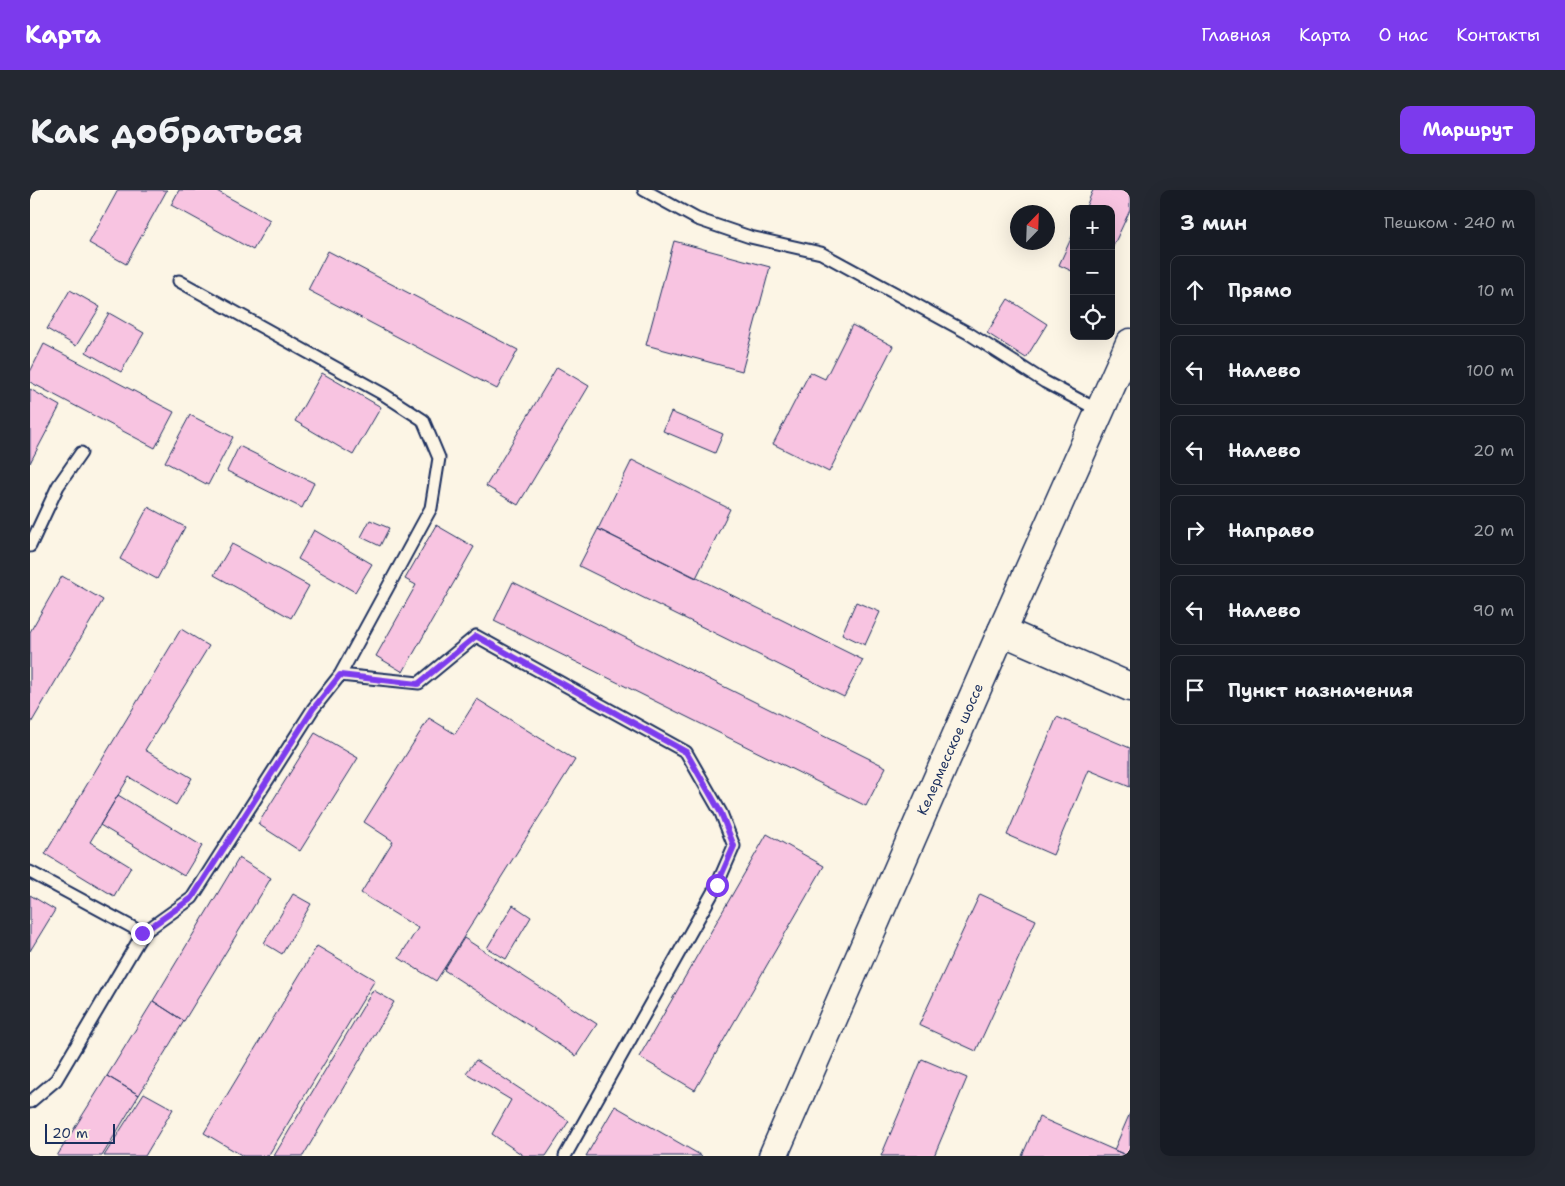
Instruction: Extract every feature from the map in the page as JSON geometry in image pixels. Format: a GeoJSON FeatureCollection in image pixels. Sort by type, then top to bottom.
{"type":"FeatureCollection","features":[{"type":"Feature","properties":{"kind":"main road","name":"Келермесское шоссе"},"geometry":{"type":"LineString","coordinates":[[773,1156],[1130,342]]}},
{"type":"Feature","properties":{"kind":"main road"},"geometry":{"type":"LineString","coordinates":[[1002,631],[1130,687]]}},
{"type":"Feature","properties":{"kind":"lane"},"geometry":{"type":"LineString","coordinates":[[644,190],[697,218],[750,237],[820,253],[968,333],[1045,382],[1100,411]]}},
{"type":"Feature","properties":{"kind":"lane"},"geometry":{"type":"LineString","coordinates":[[30,1102],[56,1080],[142,933],[192,898],[313,709],[340,675],[431,508],[439,458],[423,420],[383,394],[179,281]]}},
{"type":"Feature","properties":{"kind":"lane"},"geometry":{"type":"LineString","coordinates":[[30,546],[58,486],[81,453]]}},
{"type":"Feature","properties":{"kind":"lane"},"geometry":{"type":"LineString","coordinates":[[340,675],[418,684],[476,636],[686,752],[721,813],[734,846],[717,885],[564,1156]]}},
{"type":"Feature","properties":{"kind":"lane"},"geometry":{"type":"LineString","coordinates":[[30,872],[142,933]]}},
{"type":"Feature","properties":{"kind":"building"},"geometry":{"type":"Polygon","coordinates":[[[118,190],[167,190],[126,264],[89,243],[118,190]]]}},
{"type":"Feature","properties":{"kind":"building"},"geometry":{"type":"Polygon","coordinates":[[[179,190],[215,190],[270,220],[253,250],[171,205],[179,190]]]}},
{"type":"Feature","properties":{"kind":"building"},"geometry":{"type":"Polygon","coordinates":[[[1093,190],[1130,190],[1130,210],[1115,242],[1115,205],[1087,205],[1093,190]]]}},
{"type":"Feature","properties":{"kind":"building"},"geometry":{"type":"Polygon","coordinates":[[[674,241],[770,267],[742,371],[646,345],[674,241]]]}},
{"type":"Feature","properties":{"kind":"building"},"geometry":{"type":"Polygon","coordinates":[[[1070,241],[1070,270],[1059,265],[1070,241]]]}},
{"type":"Feature","properties":{"kind":"building"},"geometry":{"type":"Polygon","coordinates":[[[328,251],[518,350],[497,389],[308,290],[328,251]]]}},
{"type":"Feature","properties":{"kind":"building"},"geometry":{"type":"Polygon","coordinates":[[[70,290],[100,307],[76,346],[47,329],[70,290]]]}},
{"type":"Feature","properties":{"kind":"building"},"geometry":{"type":"Polygon","coordinates":[[[1008,299],[1047,324],[1026,358],[987,333],[1008,299]]]}},
{"type":"Feature","properties":{"kind":"building"},"geometry":{"type":"Polygon","coordinates":[[[109,313],[144,333],[121,372],[86,352],[109,313]]]}},
{"type":"Feature","properties":{"kind":"building"},"geometry":{"type":"Polygon","coordinates":[[[852,325],[893,346],[829,472],[773,444],[810,372],[825,379],[852,325]]]}},
{"type":"Feature","properties":{"kind":"building"},"geometry":{"type":"Polygon","coordinates":[[[44,344],[174,412],[155,448],[30,382],[30,372],[44,344]]]}},
{"type":"Feature","properties":{"kind":"building"},"geometry":{"type":"Polygon","coordinates":[[[557,367],[589,386],[518,505],[486,486],[557,367]]]}},
{"type":"Feature","properties":{"kind":"building"},"geometry":{"type":"Polygon","coordinates":[[[322,373],[381,407],[353,455],[295,421],[322,373]]]}},
{"type":"Feature","properties":{"kind":"building"},"geometry":{"type":"Polygon","coordinates":[[[30,389],[60,406],[30,463],[30,389]]]}},
{"type":"Feature","properties":{"kind":"building"},"geometry":{"type":"Polygon","coordinates":[[[671,412],[723,434],[715,453],[663,431],[671,412]]]}},
{"type":"Feature","properties":{"kind":"building"},"geometry":{"type":"Polygon","coordinates":[[[190,415],[233,437],[208,485],[165,462],[190,415]]]}},
{"type":"Feature","properties":{"kind":"building"},"geometry":{"type":"Polygon","coordinates":[[[239,446],[314,483],[302,508],[227,471],[239,446]]]}},
{"type":"Feature","properties":{"kind":"building"},"geometry":{"type":"Polygon","coordinates":[[[632,460],[730,509],[696,578],[598,529],[632,460]]]}},
{"type":"Feature","properties":{"kind":"building"},"geometry":{"type":"Polygon","coordinates":[[[148,507],[185,527],[157,579],[120,559],[148,507]]]}},
{"type":"Feature","properties":{"kind":"building"},"geometry":{"type":"Polygon","coordinates":[[[370,520],[389,528],[380,546],[361,537],[370,520]]]}},
{"type":"Feature","properties":{"kind":"building"},"geometry":{"type":"Polygon","coordinates":[[[436,525],[474,547],[403,672],[376,656],[416,585],[405,579],[436,525]]]}},
{"type":"Feature","properties":{"kind":"building"},"geometry":{"type":"Polygon","coordinates":[[[598,529],[863,660],[844,697],[579,566],[598,529]]]}},
{"type":"Feature","properties":{"kind":"building"},"geometry":{"type":"Polygon","coordinates":[[[314,530],[372,564],[355,592],[298,559],[314,530]]]}},
{"type":"Feature","properties":{"kind":"building"},"geometry":{"type":"Polygon","coordinates":[[[232,544],[309,586],[291,618],[214,575],[232,544]]]}},
{"type":"Feature","properties":{"kind":"building"},"geometry":{"type":"Polygon","coordinates":[[[62,576],[103,600],[30,725],[30,632],[62,576]]]}},
{"type":"Feature","properties":{"kind":"building"},"geometry":{"type":"Polygon","coordinates":[[[513,582],[886,767],[866,806],[494,621],[513,582]]]}},
{"type":"Feature","properties":{"kind":"building"},"geometry":{"type":"Polygon","coordinates":[[[856,602],[880,612],[865,645],[842,634],[856,602]]]}},
{"type":"Feature","properties":{"kind":"building"},"geometry":{"type":"Polygon","coordinates":[[[181,629],[209,646],[145,750],[192,778],[176,805],[129,777],[90,842],[131,867],[114,896],[45,854],[181,629]]]}},
{"type":"Feature","properties":{"kind":"building"},"geometry":{"type":"Polygon","coordinates":[[[477,699],[575,760],[436,981],[399,958],[418,928],[361,893],[393,841],[364,822],[429,718],[455,734],[477,699]]]}},
{"type":"Feature","properties":{"kind":"building"},"geometry":{"type":"Polygon","coordinates":[[[1057,717],[1130,748],[1130,787],[1089,770],[1053,855],[1007,835],[1057,717]]]}},
{"type":"Feature","properties":{"kind":"building"},"geometry":{"type":"Polygon","coordinates":[[[315,733],[358,758],[300,851],[258,824],[315,733]]]}},
{"type":"Feature","properties":{"kind":"building"},"geometry":{"type":"Polygon","coordinates":[[[118,795],[202,846],[184,876],[100,825],[118,795]]]}},
{"type":"Feature","properties":{"kind":"building"},"geometry":{"type":"Polygon","coordinates":[[[767,834],[824,866],[695,1090],[639,1057],[767,834]]]}},
{"type":"Feature","properties":{"kind":"building"},"geometry":{"type":"Polygon","coordinates":[[[239,858],[271,878],[184,1021],[153,1001],[239,858]]]}},
{"type":"Feature","properties":{"kind":"building"},"geometry":{"type":"Polygon","coordinates":[[[293,894],[311,904],[282,954],[264,943],[293,894]]]}},
{"type":"Feature","properties":{"kind":"building"},"geometry":{"type":"Polygon","coordinates":[[[980,894],[1036,920],[976,1051],[919,1025],[980,894]]]}},
{"type":"Feature","properties":{"kind":"building"},"geometry":{"type":"Polygon","coordinates":[[[30,895],[55,910],[30,951],[30,895]]]}},
{"type":"Feature","properties":{"kind":"building"},"geometry":{"type":"Polygon","coordinates":[[[513,905],[531,917],[506,959],[487,948],[513,905]]]}},
{"type":"Feature","properties":{"kind":"building"},"geometry":{"type":"Polygon","coordinates":[[[464,938],[597,1024],[576,1056],[444,970],[464,938]]]}},
{"type":"Feature","properties":{"kind":"building"},"geometry":{"type":"Polygon","coordinates":[[[317,946],[375,980],[268,1156],[243,1156],[204,1133],[317,946]]]}},
{"type":"Feature","properties":{"kind":"building"},"geometry":{"type":"Polygon","coordinates":[[[373,990],[394,1002],[303,1156],[274,1156],[373,990]]]}},
{"type":"Feature","properties":{"kind":"building"},"geometry":{"type":"Polygon","coordinates":[[[153,1001],[184,1021],[139,1095],[107,1076],[153,1001]]]}},
{"type":"Feature","properties":{"kind":"building"},"geometry":{"type":"Polygon","coordinates":[[[922,1059],[967,1078],[934,1156],[881,1156],[922,1059]]]}},
{"type":"Feature","properties":{"kind":"building"},"geometry":{"type":"Polygon","coordinates":[[[476,1060],[569,1121],[546,1156],[524,1156],[492,1134],[511,1100],[466,1073],[476,1060]]]}},
{"type":"Feature","properties":{"kind":"building"},"geometry":{"type":"Polygon","coordinates":[[[107,1076],[139,1095],[102,1156],[57,1156],[107,1076]]]}},
{"type":"Feature","properties":{"kind":"building"},"geometry":{"type":"Polygon","coordinates":[[[144,1093],[173,1109],[145,1156],[104,1156],[144,1093]]]}},
{"type":"Feature","properties":{"kind":"building"},"geometry":{"type":"Polygon","coordinates":[[[615,1106],[702,1156],[586,1156],[615,1106]]]}},
{"type":"Feature","properties":{"kind":"building"},"geometry":{"type":"Polygon","coordinates":[[[1130,1113],[1130,1156],[1128,1156],[1114,1150],[1130,1113]]]}},
{"type":"Feature","properties":{"kind":"building"},"geometry":{"type":"Polygon","coordinates":[[[1039,1117],[1114,1150],[1128,1156],[1022,1156],[1039,1117]]]}},
{"type":"Feature","properties":{"kind":"route"},"geometry":{"type":"LineString","coordinates":[[142,933],[192,898],[313,709],[340,675],[418,684],[476,636],[686,752],[721,813],[734,846],[717,885]]}}]}
